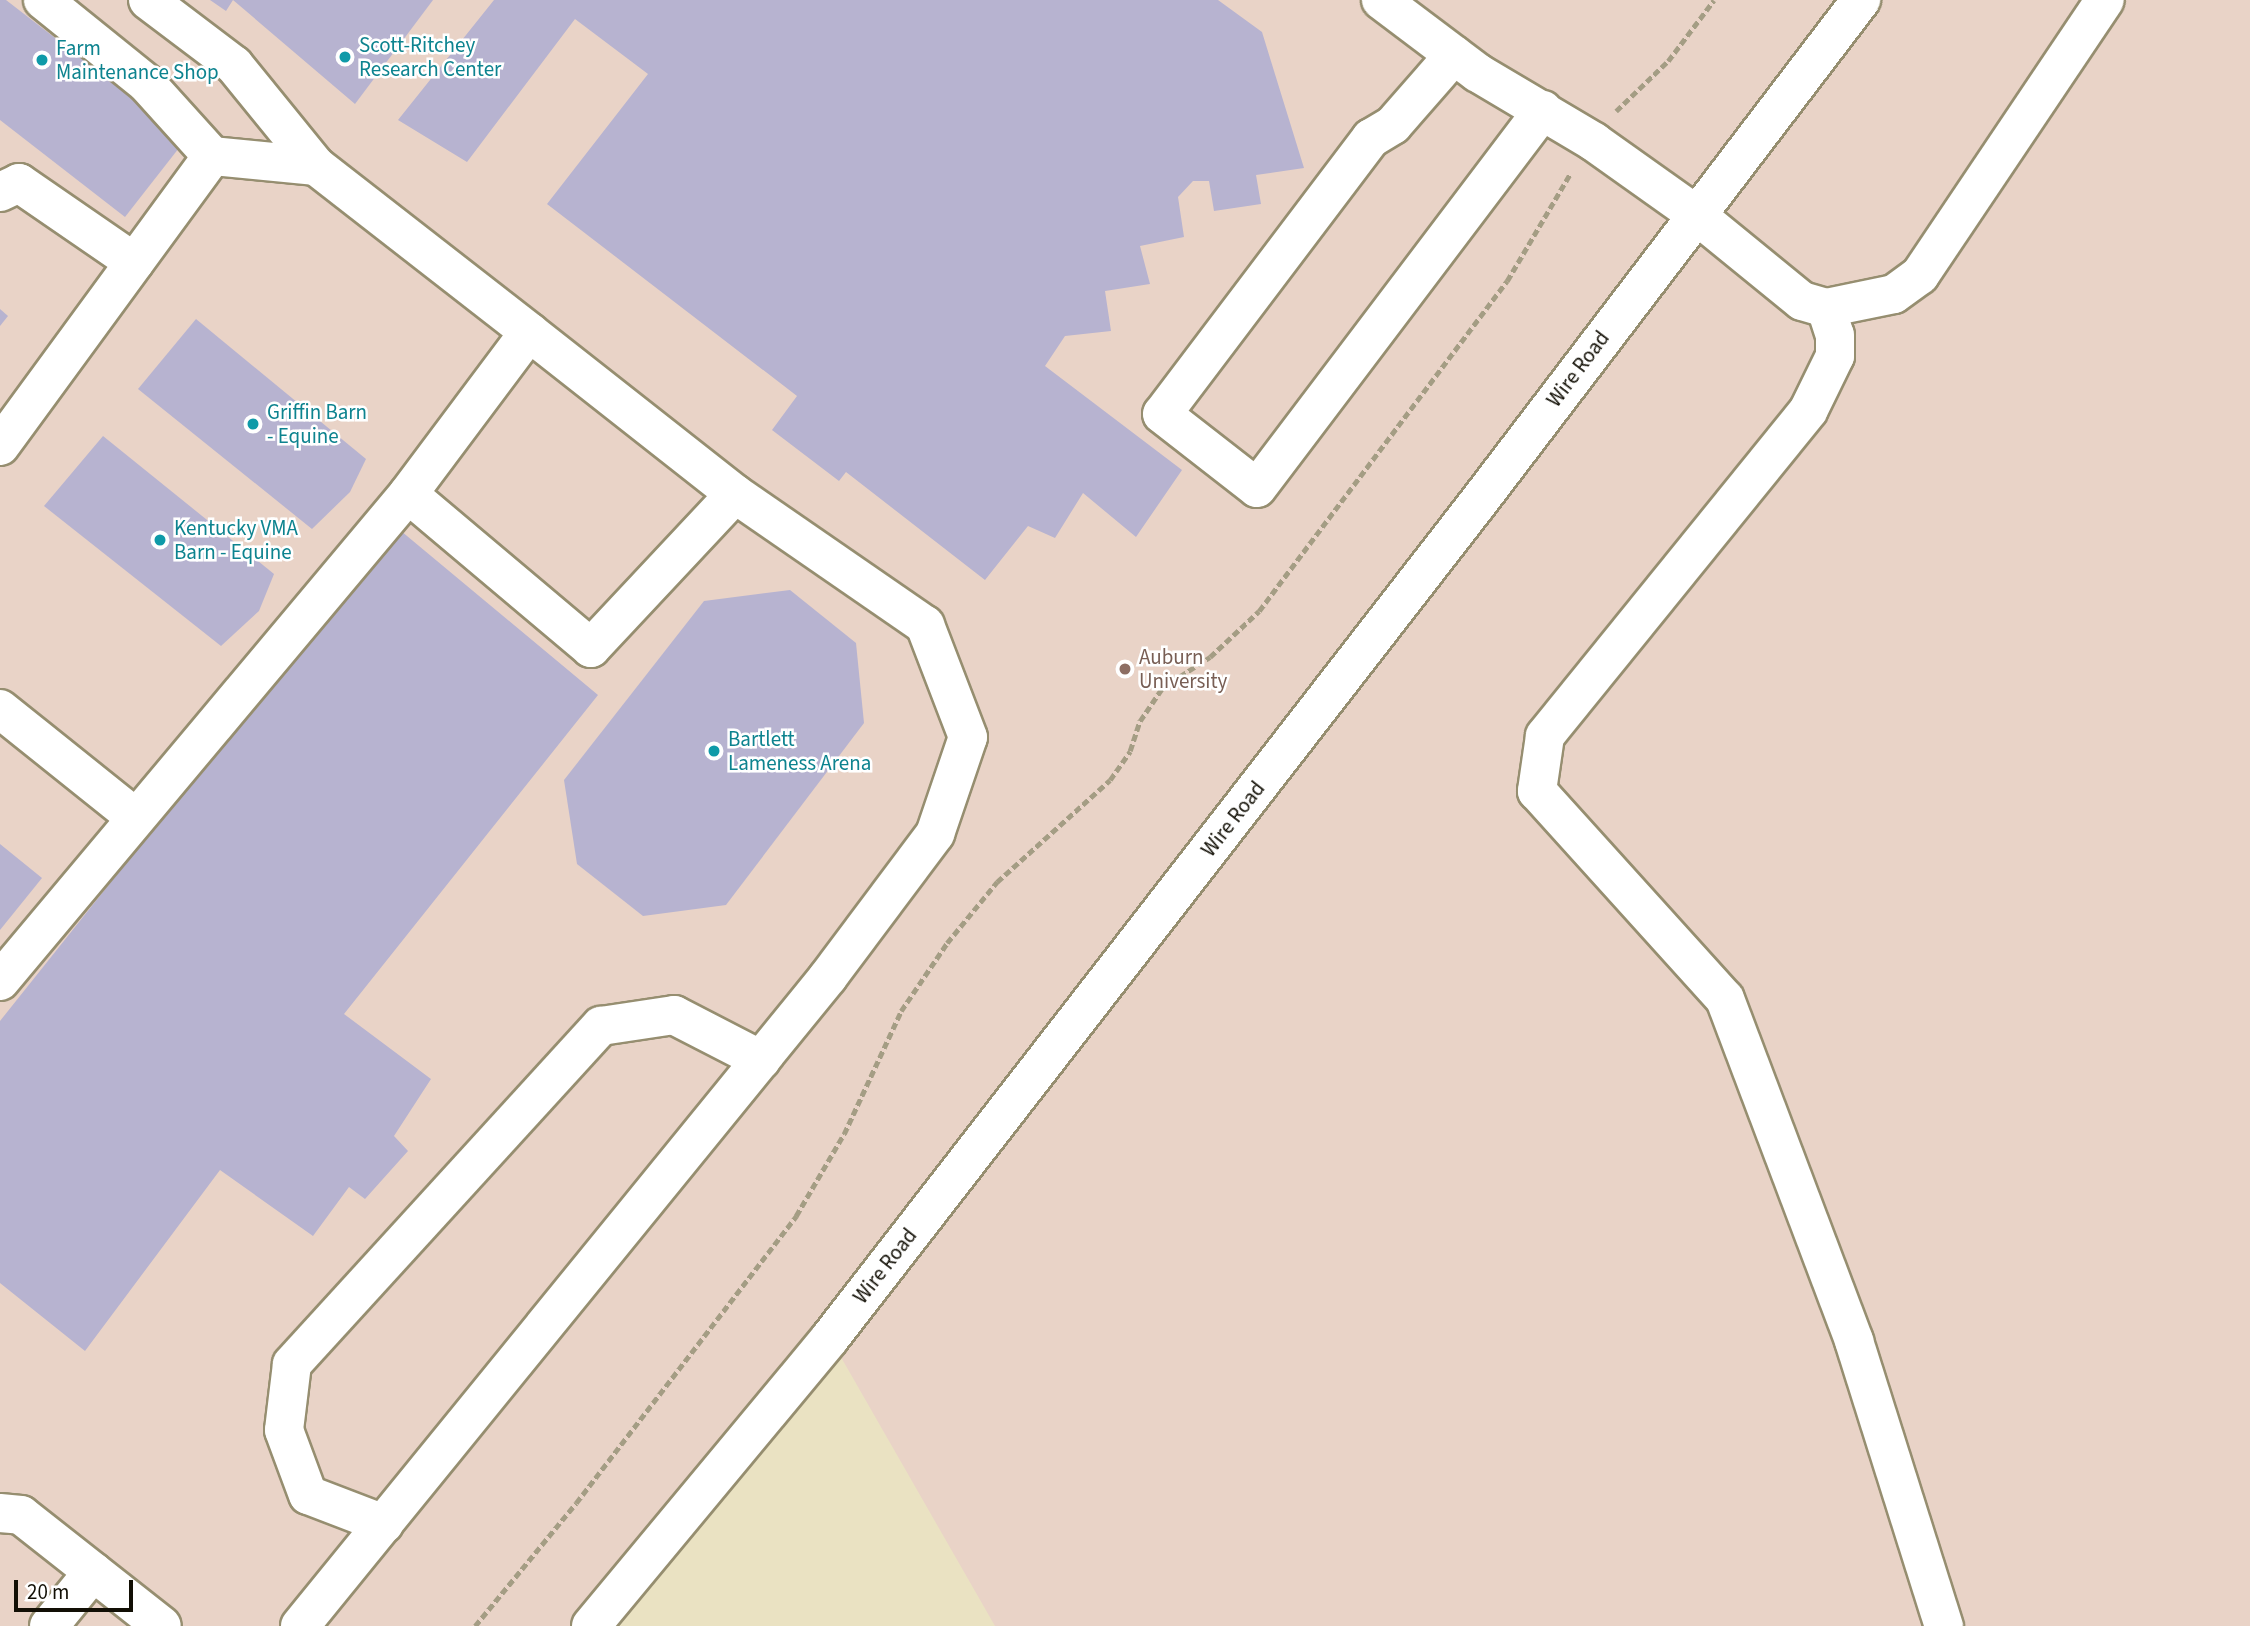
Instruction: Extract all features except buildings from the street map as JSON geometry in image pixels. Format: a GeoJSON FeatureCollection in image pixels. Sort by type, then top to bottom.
{"type":"FeatureCollection","features":[{"type":"Feature","properties":{"kind":"street"},"geometry":{"type":"LineString","coordinates":[[43,0],[146,84],[212,156],[316,166]]}},
{"type":"Feature","properties":{"kind":"street"},"geometry":{"type":"LineString","coordinates":[[148,0],[234,65],[316,166],[736,494],[925,625],[968,737],[935,834],[761,1060],[300,1626]]}},
{"type":"Feature","properties":{"kind":"street"},"geometry":{"type":"LineString","coordinates":[[1381,0],[1443,47],[1543,110],[1694,214],[1802,301],[1826,308],[1894,294],[1920,275],[2105,0]]}},
{"type":"Feature","properties":{"kind":"street","name":"Wire Road"},"geometry":{"type":"LineString","coordinates":[[591,1626],[838,1327],[1477,504],[1694,214],[1861,0]]}},
{"type":"Feature","properties":{"kind":"street"},"geometry":{"type":"LineString","coordinates":[[1443,47],[1372,110],[1371,138],[1162,414],[1257,488],[1543,110]]}},
{"type":"Feature","properties":{"kind":"street"},"geometry":{"type":"LineString","coordinates":[[0,446],[212,156]]}},
{"type":"Feature","properties":{"kind":"street"},"geometry":{"type":"LineString","coordinates":[[0,192],[19,183],[134,262]]}},
{"type":"Feature","properties":{"kind":"street"},"geometry":{"type":"LineString","coordinates":[[1826,308],[1835,335],[1835,356],[1808,411],[1545,736],[1537,791],[1725,999],[1854,1341],[1944,1626]]}},
{"type":"Feature","properties":{"kind":"street"},"geometry":{"type":"LineString","coordinates":[[0,981],[408,494],[529,332]]}},
{"type":"Feature","properties":{"kind":"street"},"geometry":{"type":"LineString","coordinates":[[408,494],[591,648],[736,494]]}},
{"type":"Feature","properties":{"kind":"street"},"geometry":{"type":"LineString","coordinates":[[0,709],[136,818]]}},
{"type":"Feature","properties":{"kind":"street"},"geometry":{"type":"LineString","coordinates":[[384,1524],[308,1494],[284,1430],[292,1364],[601,1026],[674,1015],[761,1060]]}},
{"type":"Feature","properties":{"kind":"street"},"geometry":{"type":"LineString","coordinates":[[0,1513],[21,1515],[162,1626]]}},
{"type":"Feature","properties":{"kind":"street"},"geometry":{"type":"LineString","coordinates":[[49,1626],[93,1572]]}},
{"type":"Feature","properties":{"kind":"path"},"geometry":{"type":"LineString","coordinates":[[1616,111],[1668,61],[1714,0]]}},
{"type":"Feature","properties":{"kind":"path"},"geometry":{"type":"LineString","coordinates":[[475,1626],[576,1503],[796,1216],[844,1134],[901,1011],[947,943],[997,882],[1110,780],[1130,751],[1140,721],[1162,688],[1210,657],[1259,611],[1507,281],[1574,167]]}},
{"type":"Feature","properties":{"kind":"shaded area","name":"Auburn University"},"geometry":{"type":"Polygon","coordinates":[[[0,0],[2250,0],[2250,1626],[995,1626],[830,1338],[601,1626],[0,1626],[0,0]]]}},
{"type":"Feature","properties":{"kind":"place","name":"Scott-Ritchey Research Center"},"geometry":{"type":"Point","coordinates":[345,57]}},
{"type":"Feature","properties":{"kind":"place","name":"Farm Maintenance Shop"},"geometry":{"type":"Point","coordinates":[42,60]}},
{"type":"Feature","properties":{"kind":"place","name":"Griffin Barn - Equine"},"geometry":{"type":"Point","coordinates":[253,424]}},
{"type":"Feature","properties":{"kind":"place","name":"Kentucky VMA Barn - Equine"},"geometry":{"type":"Point","coordinates":[160,540]}},
{"type":"Feature","properties":{"kind":"place","name":"Auburn University"},"geometry":{"type":"Point","coordinates":[1125,669]}},
{"type":"Feature","properties":{"kind":"place","name":"Bartlett Lameness Arena"},"geometry":{"type":"Point","coordinates":[714,751]}}]}
